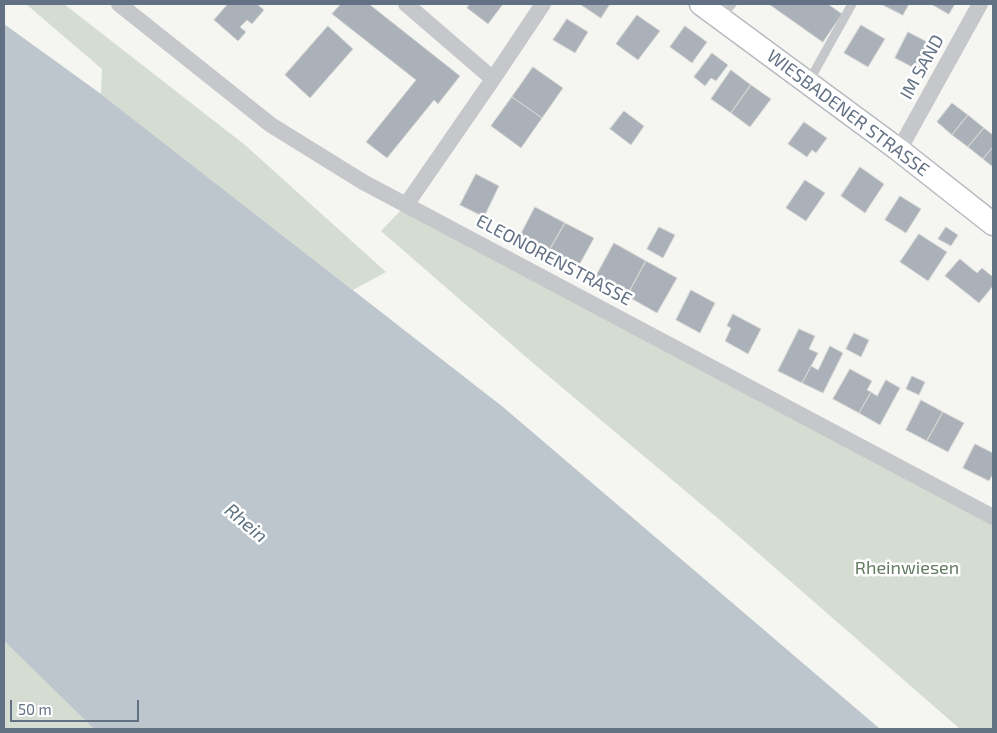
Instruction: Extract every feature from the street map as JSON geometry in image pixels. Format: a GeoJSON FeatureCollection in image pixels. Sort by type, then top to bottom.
{"type":"FeatureCollection","features":[{"type":"Feature","properties":{"kind":"main road","name":"WIESBADENER STRASSE"},"geometry":{"type":"LineString","coordinates":[[702,4],[726,11],[808,83],[899,150],[993,224]]}},
{"type":"Feature","properties":{"kind":"street","name":"ELEONORENSTRASSE"},"geometry":{"type":"LineString","coordinates":[[119,4],[271,125],[319,155],[406,205],[993,517]]}},
{"type":"Feature","properties":{"kind":"street"},"geometry":{"type":"LineString","coordinates":[[406,4],[493,80]]}},
{"type":"Feature","properties":{"kind":"street"},"geometry":{"type":"LineString","coordinates":[[406,205],[543,4]]}},
{"type":"Feature","properties":{"kind":"street","name":"IM SAND"},"geometry":{"type":"LineString","coordinates":[[899,150],[980,4]]}},
{"type":"Feature","properties":{"kind":"lane"},"geometry":{"type":"LineString","coordinates":[[808,83],[852,4]]}},
{"type":"Feature","properties":{"kind":"green space"},"geometry":{"type":"Polygon","coordinates":[[[26,4],[64,4],[245,145],[386,272],[353,290],[101,94],[102,69],[26,4]]]}},
{"type":"Feature","properties":{"kind":"green space","name":"Rheinwiesen"},"geometry":{"type":"Polygon","coordinates":[[[406,205],[993,517],[993,729],[960,729],[727,526],[533,363],[381,231],[406,205]]]}},
{"type":"Feature","properties":{"kind":"green space"},"geometry":{"type":"Polygon","coordinates":[[[4,641],[94,729],[4,729],[4,641]]]}},
{"type":"Feature","properties":{"kind":"water","name":"Rhein"},"geometry":{"type":"Polygon","coordinates":[[[4,24],[101,94],[503,407],[880,729],[94,729],[4,641],[4,24]]]}},
{"type":"Feature","properties":{"kind":"building"},"geometry":{"type":"Polygon","coordinates":[[[228,4],[257,4],[264,10],[252,24],[247,20],[240,27],[246,32],[238,41],[214,20],[228,4]]]}},
{"type":"Feature","properties":{"kind":"building"},"geometry":{"type":"Polygon","coordinates":[[[341,4],[369,4],[460,76],[438,104],[434,100],[387,158],[366,142],[416,80],[332,14],[341,4]]]}},
{"type":"Feature","properties":{"kind":"building"},"geometry":{"type":"Polygon","coordinates":[[[470,4],[503,4],[488,24],[467,8],[470,4]]]}},
{"type":"Feature","properties":{"kind":"building"},"geometry":{"type":"Polygon","coordinates":[[[580,4],[610,4],[601,18],[580,4]]]}},
{"type":"Feature","properties":{"kind":"building"},"geometry":{"type":"Polygon","coordinates":[[[769,4],[828,4],[842,14],[823,42],[769,4]]]}},
{"type":"Feature","properties":{"kind":"building"},"geometry":{"type":"Polygon","coordinates":[[[881,4],[909,4],[903,15],[881,4]]]}},
{"type":"Feature","properties":{"kind":"building"},"geometry":{"type":"Polygon","coordinates":[[[931,4],[955,4],[949,14],[931,4]]]}},
{"type":"Feature","properties":{"kind":"building"},"geometry":{"type":"Polygon","coordinates":[[[637,15],[660,31],[638,60],[616,44],[637,15]]]}},
{"type":"Feature","properties":{"kind":"building"},"geometry":{"type":"Polygon","coordinates":[[[567,19],[588,32],[575,53],[553,40],[567,19]]]}},
{"type":"Feature","properties":{"kind":"building"},"geometry":{"type":"Polygon","coordinates":[[[861,25],[885,39],[868,67],[844,53],[861,25]]]}},
{"type":"Feature","properties":{"kind":"building"},"geometry":{"type":"Polygon","coordinates":[[[328,26],[353,49],[310,98],[285,75],[328,26]]]}},
{"type":"Feature","properties":{"kind":"building"},"geometry":{"type":"Polygon","coordinates":[[[685,26],[707,42],[692,63],[670,47],[685,26]]]}},
{"type":"Feature","properties":{"kind":"building"},"geometry":{"type":"Polygon","coordinates":[[[908,32],[933,45],[920,71],[895,58],[908,32]]]}},
{"type":"Feature","properties":{"kind":"building"},"geometry":{"type":"Polygon","coordinates":[[[712,53],[728,65],[716,81],[711,78],[705,86],[694,77],[712,53]]]}},
{"type":"Feature","properties":{"kind":"building"},"geometry":{"type":"Polygon","coordinates":[[[533,67],[563,88],[542,118],[512,97],[533,67]]]}},
{"type":"Feature","properties":{"kind":"building"},"geometry":{"type":"Polygon","coordinates":[[[731,70],[751,85],[731,113],[711,99],[731,70]]]}},
{"type":"Feature","properties":{"kind":"building"},"geometry":{"type":"Polygon","coordinates":[[[751,85],[771,99],[750,127],[731,113],[751,85]]]}},
{"type":"Feature","properties":{"kind":"building"},"geometry":{"type":"Polygon","coordinates":[[[512,97],[542,118],[521,148],[491,126],[512,97]]]}},
{"type":"Feature","properties":{"kind":"building"},"geometry":{"type":"Polygon","coordinates":[[[952,103],[968,115],[952,135],[937,122],[952,103]]]}},
{"type":"Feature","properties":{"kind":"building"},"geometry":{"type":"Polygon","coordinates":[[[624,111],[644,126],[631,145],[610,129],[624,111]]]}},
{"type":"Feature","properties":{"kind":"building"},"geometry":{"type":"Polygon","coordinates":[[[968,115],[984,128],[968,147],[952,135],[968,115]]]}},
{"type":"Feature","properties":{"kind":"building"},"geometry":{"type":"Polygon","coordinates":[[[804,122],[827,138],[816,153],[812,150],[807,157],[788,144],[804,122]]]}},
{"type":"Feature","properties":{"kind":"building"},"geometry":{"type":"Polygon","coordinates":[[[984,128],[993,135],[993,147],[983,159],[968,147],[984,128]]]}},
{"type":"Feature","properties":{"kind":"building"},"geometry":{"type":"Polygon","coordinates":[[[993,147],[993,167],[983,159],[993,147]]]}},
{"type":"Feature","properties":{"kind":"building"},"geometry":{"type":"Polygon","coordinates":[[[860,167],[884,184],[865,213],[841,196],[860,167]]]}},
{"type":"Feature","properties":{"kind":"building"},"geometry":{"type":"Polygon","coordinates":[[[476,174],[499,186],[484,217],[460,205],[476,174]]]}},
{"type":"Feature","properties":{"kind":"building"},"geometry":{"type":"Polygon","coordinates":[[[805,180],[825,193],[806,221],[786,208],[805,180]]]}},
{"type":"Feature","properties":{"kind":"building"},"geometry":{"type":"Polygon","coordinates":[[[900,196],[921,209],[906,233],[885,220],[900,196]]]}},
{"type":"Feature","properties":{"kind":"building"},"geometry":{"type":"Polygon","coordinates":[[[535,207],[565,223],[549,251],[520,236],[535,207]]]}},
{"type":"Feature","properties":{"kind":"building"},"geometry":{"type":"Polygon","coordinates":[[[565,223],[594,238],[578,267],[549,251],[565,223]]]}},
{"type":"Feature","properties":{"kind":"building"},"geometry":{"type":"Polygon","coordinates":[[[659,227],[675,235],[663,258],[647,249],[659,227]]]}},
{"type":"Feature","properties":{"kind":"building"},"geometry":{"type":"Polygon","coordinates":[[[946,227],[958,235],[951,246],[938,239],[946,227]]]}},
{"type":"Feature","properties":{"kind":"building"},"geometry":{"type":"Polygon","coordinates":[[[919,234],[947,252],[928,281],[900,262],[919,234]]]}},
{"type":"Feature","properties":{"kind":"building"},"geometry":{"type":"Polygon","coordinates":[[[614,243],[646,261],[627,296],[595,278],[614,243]]]}},
{"type":"Feature","properties":{"kind":"building"},"geometry":{"type":"Polygon","coordinates":[[[960,259],[977,273],[982,268],[993,277],[993,286],[979,303],[945,276],[960,259]]]}},
{"type":"Feature","properties":{"kind":"building"},"geometry":{"type":"Polygon","coordinates":[[[646,261],[677,278],[657,313],[627,296],[646,261]]]}},
{"type":"Feature","properties":{"kind":"building"},"geometry":{"type":"Polygon","coordinates":[[[691,290],[715,303],[700,333],[676,320],[691,290]]]}},
{"type":"Feature","properties":{"kind":"building"},"geometry":{"type":"Polygon","coordinates":[[[733,314],[761,329],[748,354],[725,341],[731,328],[727,326],[733,314]]]}},
{"type":"Feature","properties":{"kind":"building"},"geometry":{"type":"Polygon","coordinates":[[[799,329],[815,336],[809,349],[818,353],[802,383],[778,371],[799,329]]]}},
{"type":"Feature","properties":{"kind":"building"},"geometry":{"type":"Polygon","coordinates":[[[854,333],[869,340],[861,357],[846,349],[854,333]]]}},
{"type":"Feature","properties":{"kind":"building"},"geometry":{"type":"Polygon","coordinates":[[[830,346],[843,353],[823,393],[802,383],[811,366],[818,370],[830,346]]]}},
{"type":"Feature","properties":{"kind":"building"},"geometry":{"type":"Polygon","coordinates":[[[850,369],[872,381],[867,390],[871,392],[859,413],[833,399],[850,369]]]}},
{"type":"Feature","properties":{"kind":"building"},"geometry":{"type":"Polygon","coordinates":[[[912,376],[925,382],[919,395],[906,389],[912,376]]]}},
{"type":"Feature","properties":{"kind":"building"},"geometry":{"type":"Polygon","coordinates":[[[886,380],[900,388],[880,425],[859,413],[871,392],[877,396],[886,380]]]}},
{"type":"Feature","properties":{"kind":"building"},"geometry":{"type":"Polygon","coordinates":[[[921,400],[943,412],[927,441],[906,430],[921,400]]]}},
{"type":"Feature","properties":{"kind":"building"},"geometry":{"type":"Polygon","coordinates":[[[943,412],[964,423],[948,452],[927,441],[943,412]]]}},
{"type":"Feature","properties":{"kind":"building"},"geometry":{"type":"Polygon","coordinates":[[[975,444],[993,453],[993,474],[989,481],[963,468],[975,444]]]}}]}
